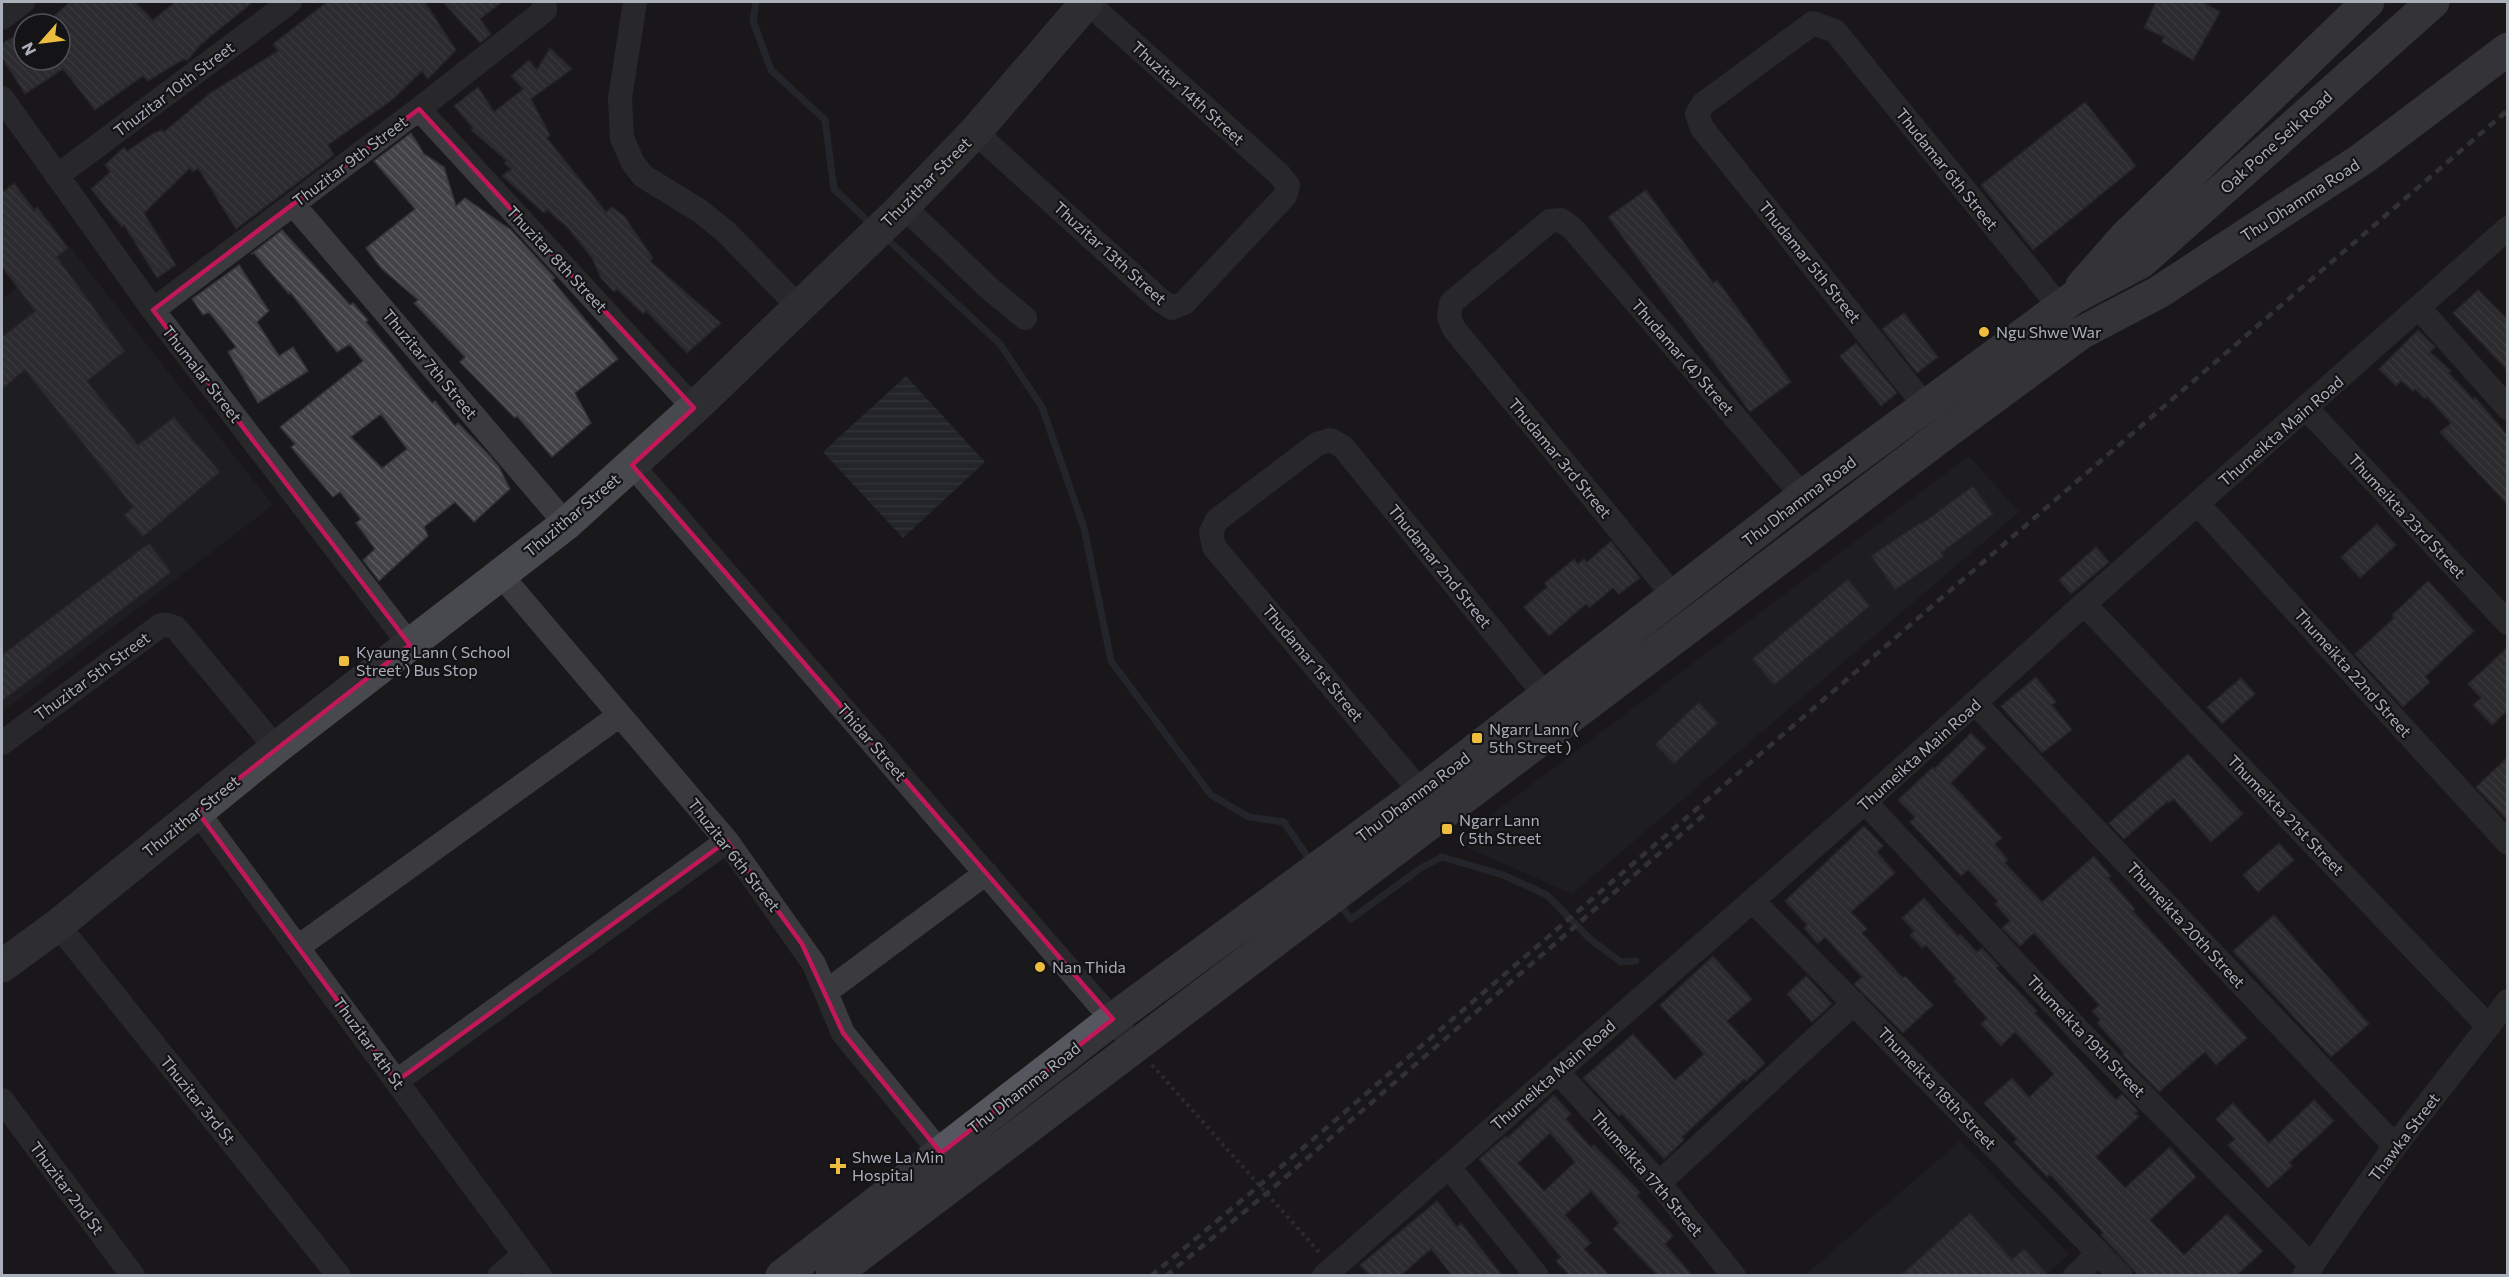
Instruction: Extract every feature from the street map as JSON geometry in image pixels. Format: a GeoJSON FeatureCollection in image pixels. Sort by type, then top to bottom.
{"type":"FeatureCollection","features":[{"type":"Feature","properties":{"kind":"main road","name":"Thuzithar Street"},"geometry":{"type":"LineString","coordinates":[[2,966],[58,925],[276,748],[566,524],[694,408],[900,209],[975,132],[1087,2]]}},
{"type":"Feature","properties":{"kind":"main road","name":"Oak Pone Seik Road"},"geometry":{"type":"LineString","coordinates":[[2128,269],[2433,2]]}},
{"type":"Feature","properties":{"kind":"main road","name":"Thu Dhamma Road"},"geometry":{"type":"LineString","coordinates":[[2067,302],[2126,236],[2361,3]]}},
{"type":"Feature","properties":{"kind":"main road","name":"Thu Dhamma Road"},"geometry":{"type":"LineString","coordinates":[[782,1275],[851,1241],[1135,1045],[1935,440],[2081,333],[2158,292],[2362,159],[2508,49]]}},
{"type":"Feature","properties":{"kind":"main road","name":"Thu Dhamma Road"},"geometry":{"type":"LineString","coordinates":[[832,1275],[851,1241],[941,1153],[1113,1019],[1421,792],[1803,496],[2067,302],[2128,269]]}},
{"type":"Feature","properties":{"kind":"main road","name":"Thu Dhamma Road"},"geometry":{"type":"LineString","coordinates":[[2081,333],[2128,269]]}},
{"type":"Feature","properties":{"kind":"street"},"geometry":{"type":"LineString","coordinates":[[2,18],[23,2]]}},
{"type":"Feature","properties":{"kind":"street","name":"Thuzitar 10th Street"},"geometry":{"type":"LineString","coordinates":[[57,176],[290,2]]}},
{"type":"Feature","properties":{"kind":"street"},"geometry":{"type":"LineString","coordinates":[[635,2],[620,98],[622,138],[633,163],[643,176],[700,211],[726,232],[798,306]]}},
{"type":"Feature","properties":{"kind":"street","name":"Thuzitar 14th Street"},"geometry":{"type":"LineString","coordinates":[[1087,2],[1279,174],[1288,185]]}},
{"type":"Feature","properties":{"kind":"street","name":"Thuzitar 9th Street"},"geometry":{"type":"LineString","coordinates":[[153,310],[419,109],[544,6]]}},
{"type":"Feature","properties":{"kind":"street","name":"Thudamar 5th Street"},"geometry":{"type":"LineString","coordinates":[[1835,31],[1813,23],[1703,104],[1697,114],[1702,128],[1926,407]]}},
{"type":"Feature","properties":{"kind":"street","name":"Thudamar 6th Street"},"geometry":{"type":"LineString","coordinates":[[1835,31],[2067,302]]}},
{"type":"Feature","properties":{"kind":"street","name":"Thumalar Street"},"geometry":{"type":"LineString","coordinates":[[2,98],[153,310],[410,645]]}},
{"type":"Feature","properties":{"kind":"street","name":"Thuzitar 8th Street"},"geometry":{"type":"LineString","coordinates":[[419,109],[694,408]]}},
{"type":"Feature","properties":{"kind":"street","name":"Thuzitar 13th Street"},"geometry":{"type":"LineString","coordinates":[[975,132],[1160,300],[1172,308],[1184,303],[1285,196],[1288,185]]}},
{"type":"Feature","properties":{"kind":"street","name":"Thuzitar 7th Street"},"geometry":{"type":"LineString","coordinates":[[293,204],[566,524]]}},
{"type":"Feature","properties":{"kind":"street"},"geometry":{"type":"LineString","coordinates":[[900,209],[990,290],[1025,318]]}},
{"type":"Feature","properties":{"kind":"street","name":"Thudamar 3rd Street"},"geometry":{"type":"LineString","coordinates":[[1561,219],[1550,221],[1451,303],[1449,317],[1454,329],[1674,596]]}},
{"type":"Feature","properties":{"kind":"street","name":"Thudamar (4) Street"},"geometry":{"type":"LineString","coordinates":[[1561,219],[1572,228],[1803,496]]}},
{"type":"Feature","properties":{"kind":"street","name":"Thumeikta Main Road"},"geometry":{"type":"LineString","coordinates":[[1332,1273],[1557,1071],[1976,704],[2084,604],[2508,228]]}},
{"type":"Feature","properties":{"kind":"street"},"geometry":{"type":"LineString","coordinates":[[2419,308],[2508,408]]}},
{"type":"Feature","properties":{"kind":"street","name":"Thumeikta 23rd Street"},"geometry":{"type":"LineString","coordinates":[[2306,408],[2508,623]]}},
{"type":"Feature","properties":{"kind":"street","name":"Thudamar 1st Street"},"geometry":{"type":"LineString","coordinates":[[1331,440],[1317,444],[1217,520],[1211,532],[1214,547],[1421,792]]}},
{"type":"Feature","properties":{"kind":"street","name":"Thudamar 2nd Street"},"geometry":{"type":"LineString","coordinates":[[1331,440],[1343,447],[1545,695]]}},
{"type":"Feature","properties":{"kind":"street","name":"Thidar Street"},"geometry":{"type":"LineString","coordinates":[[632,465],[1135,1045]]}},
{"type":"Feature","properties":{"kind":"street","name":"Thumeikta 22nd Street"},"geometry":{"type":"LineString","coordinates":[[2198,504],[2508,843]]}},
{"type":"Feature","properties":{"kind":"street","name":"Thuzitar 6th Street"},"geometry":{"type":"LineString","coordinates":[[500,574],[727,841],[802,944],[814,964],[843,1033],[941,1153]]}},
{"type":"Feature","properties":{"kind":"street","name":"Thumeikta 21st Street"},"geometry":{"type":"LineString","coordinates":[[2084,604],[2488,1026]]}},
{"type":"Feature","properties":{"kind":"street","name":"Thuzitar 5th Street"},"geometry":{"type":"LineString","coordinates":[[2,743],[161,625],[168,625],[176,628],[276,748]]}},
{"type":"Feature","properties":{"kind":"street","name":"Thumeikta 20th Street"},"geometry":{"type":"LineString","coordinates":[[1976,704],[2395,1146]]}},
{"type":"Feature","properties":{"kind":"street"},"geometry":{"type":"LineString","coordinates":[[298,947],[620,715]]}},
{"type":"Feature","properties":{"kind":"street","name":"Thumeikta 19th Street"},"geometry":{"type":"LineString","coordinates":[[1865,802],[2308,1271]]}},
{"type":"Feature","properties":{"kind":"street","name":"Thuzitar 4th St"},"geometry":{"type":"LineString","coordinates":[[197,811],[540,1275]]}},
{"type":"Feature","properties":{"kind":"street"},"geometry":{"type":"LineString","coordinates":[[397,1082],[727,841]]}},
{"type":"Feature","properties":{"kind":"street"},"geometry":{"type":"LineString","coordinates":[[826,992],[986,873]]}},
{"type":"Feature","properties":{"kind":"street","name":"Thumeikta 18th Street"},"geometry":{"type":"LineString","coordinates":[[1753,901],[2121,1275]]}},
{"type":"Feature","properties":{"kind":"street","name":"Thuzitar 3rd St"},"geometry":{"type":"LineString","coordinates":[[58,925],[339,1275]]}},
{"type":"Feature","properties":{"kind":"street","name":"Thawka Street"},"geometry":{"type":"LineString","coordinates":[[2308,1271],[2395,1146],[2508,1001]]}},
{"type":"Feature","properties":{"kind":"street"},"geometry":{"type":"LineString","coordinates":[[1659,1184],[1854,1003]]}},
{"type":"Feature","properties":{"kind":"street","name":"Thumeikta 17th Street"},"geometry":{"type":"LineString","coordinates":[[1557,1071],[1659,1184],[1734,1275]]}},
{"type":"Feature","properties":{"kind":"street","name":"Thuzitar 2nd St"},"geometry":{"type":"LineString","coordinates":[[2,1100],[133,1275]]}},
{"type":"Feature","properties":{"kind":"street"},"geometry":{"type":"LineString","coordinates":[[1449,1167],[1537,1275]]}},
{"type":"Feature","properties":{"kind":"street"},"geometry":{"type":"LineString","coordinates":[[2075,1275],[2099,1253]]}},
{"type":"Feature","properties":{"kind":"street"},"geometry":{"type":"LineString","coordinates":[[499,1275],[524,1256]]}},
{"type":"Feature","properties":{"kind":"path"},"geometry":{"type":"LineString","coordinates":[[1135,1045],[1332,1273]]}},
{"type":"Feature","properties":{"kind":"highlighted area"},"geometry":{"type":"Polygon","coordinates":[[[419,109],[694,408],[632,465],[1113,1019],[941,1153],[843,1033],[802,944],[727,841],[397,1081],[197,811],[410,645],[153,310],[419,109]]]}},
{"type":"Feature","properties":{"kind":"shaded area"},"geometry":{"type":"Polygon","coordinates":[[[70,247],[273,505],[2,712],[2,299],[70,247]]]}},
{"type":"Feature","properties":{"kind":"shaded area"},"geometry":{"type":"Polygon","coordinates":[[[906,376],[985,462],[903,538],[823,452],[906,376]]]}},
{"type":"Feature","properties":{"kind":"shaded area"},"geometry":{"type":"Polygon","coordinates":[[[1969,456],[2019,512],[1572,894],[1455,842],[1969,456]]]}},
{"type":"Feature","properties":{"kind":"shaded area"},"geometry":{"type":"Polygon","coordinates":[[[1960,1141],[2069,1254],[2046,1275],[1804,1276],[1960,1141]]]}},
{"type":"Feature","properties":{"kind":"building"},"geometry":{"type":"Polygon","coordinates":[[[70,2],[135,2],[153,20],[175,2],[253,2],[200,45],[187,61],[184,59],[148,81],[143,76],[95,110],[65,72],[72,72],[72,12],[59,12],[70,2]]]}},
{"type":"Feature","properties":{"kind":"building"},"geometry":{"type":"Polygon","coordinates":[[[327,2],[425,2],[456,50],[428,79],[422,71],[392,100],[328,145],[334,155],[236,229],[198,168],[193,172],[190,168],[144,213],[176,265],[157,278],[124,225],[122,227],[91,189],[110,172],[105,165],[124,147],[127,151],[154,133],[162,130],[164,132],[210,93],[278,51],[273,44],[327,2]]]}},
{"type":"Feature","properties":{"kind":"building"},"geometry":{"type":"Polygon","coordinates":[[[443,2],[502,2],[480,19],[491,34],[480,43],[443,2]]]}},
{"type":"Feature","properties":{"kind":"building"},"geometry":{"type":"Polygon","coordinates":[[[2156,2],[2203,2],[2220,12],[2193,60],[2162,42],[2164,37],[2144,28],[2156,2]]]}},
{"type":"Feature","properties":{"kind":"building"},"geometry":{"type":"Polygon","coordinates":[[[12,38],[12,72],[58,72],[25,94],[2,58],[2,43],[12,38]]]}},
{"type":"Feature","properties":{"kind":"building"},"geometry":{"type":"Polygon","coordinates":[[[550,48],[572,69],[531,99],[550,135],[547,138],[606,212],[612,207],[624,216],[653,258],[650,261],[721,323],[687,353],[646,311],[643,314],[617,289],[614,292],[601,278],[592,258],[567,227],[547,210],[544,213],[502,176],[511,169],[504,163],[507,161],[471,130],[473,128],[454,106],[478,87],[494,112],[523,89],[511,76],[529,60],[537,70],[550,48]]]}},
{"type":"Feature","properties":{"kind":"building"},"geometry":{"type":"Polygon","coordinates":[[[2085,102],[2136,166],[2033,250],[1981,185],[2085,102]]]}},
{"type":"Feature","properties":{"kind":"building"},"geometry":{"type":"Polygon","coordinates":[[[411,133],[424,154],[444,167],[456,206],[465,198],[511,230],[555,278],[552,280],[618,359],[575,393],[591,423],[552,457],[517,416],[515,418],[460,362],[465,357],[414,303],[418,300],[381,268],[366,248],[415,209],[374,161],[411,133]]]}},
{"type":"Feature","properties":{"kind":"building"},"geometry":{"type":"Polygon","coordinates":[[[14,183],[34,210],[37,207],[68,248],[57,257],[125,351],[87,381],[138,445],[174,417],[220,472],[143,537],[124,515],[133,507],[25,370],[2,389],[2,337],[35,311],[2,267],[2,193],[14,183]]]}},
{"type":"Feature","properties":{"kind":"building"},"geometry":{"type":"Polygon","coordinates":[[[1646,190],[1713,283],[1717,280],[1791,382],[1750,412],[1608,217],[1646,190]]]}},
{"type":"Feature","properties":{"kind":"building"},"geometry":{"type":"Polygon","coordinates":[[[282,230],[350,305],[353,303],[368,320],[366,322],[432,403],[435,401],[455,426],[458,423],[489,455],[499,467],[510,489],[474,522],[455,502],[424,527],[428,536],[379,581],[363,560],[375,549],[356,523],[361,519],[340,492],[333,497],[291,447],[295,444],[280,427],[363,361],[350,344],[337,352],[290,292],[289,294],[254,253],[251,254],[282,230]],[[381,414],[351,437],[382,468],[407,449],[381,414]]]}},
{"type":"Feature","properties":{"kind":"building"},"geometry":{"type":"Polygon","coordinates":[[[239,265],[269,311],[257,322],[279,356],[293,347],[308,371],[258,403],[228,352],[236,347],[209,312],[203,315],[192,299],[239,265]]]}},
{"type":"Feature","properties":{"kind":"building"},"geometry":{"type":"Polygon","coordinates":[[[2478,290],[2508,320],[2508,371],[2453,313],[2478,290]]]}},
{"type":"Feature","properties":{"kind":"building"},"geometry":{"type":"Polygon","coordinates":[[[1904,313],[1938,357],[1917,373],[1882,329],[1904,313]]]}},
{"type":"Feature","properties":{"kind":"building"},"geometry":{"type":"Polygon","coordinates":[[[2418,330],[2435,347],[2430,352],[2451,371],[2449,373],[2473,399],[2475,397],[2508,436],[2508,505],[2440,432],[2451,423],[2427,397],[2425,399],[2415,389],[2413,391],[2401,381],[2396,386],[2379,369],[2418,330]]]}},
{"type":"Feature","properties":{"kind":"building"},"geometry":{"type":"Polygon","coordinates":[[[1856,343],[1897,393],[1881,406],[1840,356],[1856,343]]]}},
{"type":"Feature","properties":{"kind":"building"},"geometry":{"type":"Polygon","coordinates":[[[1973,486],[1993,514],[1941,553],[1944,556],[1895,590],[1871,556],[1921,524],[1973,486]]]}},
{"type":"Feature","properties":{"kind":"building"},"geometry":{"type":"Polygon","coordinates":[[[2377,524],[2396,545],[2360,578],[2341,557],[2377,524]]]}},
{"type":"Feature","properties":{"kind":"building"},"geometry":{"type":"Polygon","coordinates":[[[1611,541],[1640,578],[1619,594],[1613,588],[1589,608],[1586,604],[1549,636],[1524,607],[1547,587],[1545,583],[1574,559],[1578,564],[1584,559],[1587,562],[1611,541]]]}},
{"type":"Feature","properties":{"kind":"building"},"geometry":{"type":"Polygon","coordinates":[[[149,543],[171,572],[2,701],[2,655],[149,543]]]}},
{"type":"Feature","properties":{"kind":"building"},"geometry":{"type":"Polygon","coordinates":[[[2096,547],[2109,562],[2071,594],[2059,580],[2096,547]]]}},
{"type":"Feature","properties":{"kind":"building"},"geometry":{"type":"Polygon","coordinates":[[[1848,579],[1870,606],[1774,685],[1752,659],[1848,579]]]}},
{"type":"Feature","properties":{"kind":"building"},"geometry":{"type":"Polygon","coordinates":[[[2428,581],[2474,631],[2425,677],[2430,682],[2403,707],[2355,654],[2394,618],[2392,615],[2428,581]]]}},
{"type":"Feature","properties":{"kind":"building"},"geometry":{"type":"Polygon","coordinates":[[[2508,647],[2508,710],[2492,725],[2473,705],[2481,698],[2468,684],[2508,647]]]}},
{"type":"Feature","properties":{"kind":"building"},"geometry":{"type":"Polygon","coordinates":[[[2036,677],[2056,702],[2052,705],[2072,730],[2042,753],[2001,706],[2036,677]]]}},
{"type":"Feature","properties":{"kind":"building"},"geometry":{"type":"Polygon","coordinates":[[[2241,678],[2255,694],[2222,724],[2207,707],[2241,678]]]}},
{"type":"Feature","properties":{"kind":"building"},"geometry":{"type":"Polygon","coordinates":[[[1699,702],[1718,723],[1674,764],[1655,744],[1699,702]]]}},
{"type":"Feature","properties":{"kind":"building"},"geometry":{"type":"Polygon","coordinates":[[[1971,733],[1986,748],[1951,783],[2002,838],[1995,844],[2008,860],[2005,863],[2042,902],[2094,856],[2111,876],[2108,878],[2135,909],[2133,911],[2247,1038],[2216,1065],[2205,1052],[2159,1092],[2122,1054],[2124,1053],[2097,1023],[2100,1020],[2092,1011],[2099,1005],[2034,933],[2020,946],[2002,928],[2010,921],[1995,904],[1998,901],[1968,870],[1961,876],[1910,822],[1915,817],[1898,800],[1971,733]]]}},
{"type":"Feature","properties":{"kind":"building"},"geometry":{"type":"Polygon","coordinates":[[[2188,754],[2243,814],[2211,842],[2174,799],[2169,803],[2168,801],[2124,839],[2109,823],[2188,754]]]}},
{"type":"Feature","properties":{"kind":"building"},"geometry":{"type":"Polygon","coordinates":[[[2508,757],[2508,821],[2476,787],[2508,757]]]}},
{"type":"Feature","properties":{"kind":"building"},"geometry":{"type":"Polygon","coordinates":[[[1864,826],[1883,846],[1877,852],[1895,873],[1851,912],[1867,929],[1862,933],[1903,978],[1905,976],[1933,1005],[1903,1033],[1854,984],[1862,977],[1825,937],[1818,944],[1804,928],[1807,925],[1785,901],[1864,826]]]}},
{"type":"Feature","properties":{"kind":"building"},"geometry":{"type":"Polygon","coordinates":[[[2279,843],[2294,860],[2258,892],[2243,875],[2279,843]]]}},
{"type":"Feature","properties":{"kind":"building"},"geometry":{"type":"Polygon","coordinates":[[[1924,898],[1958,936],[1960,934],[1977,952],[1982,948],[1999,966],[1996,968],[2037,1011],[2035,1013],[2116,1100],[2122,1094],[2138,1111],[2135,1113],[2139,1116],[2096,1157],[2125,1188],[2170,1147],[2196,1177],[2150,1220],[2184,1255],[2227,1214],[2263,1251],[2237,1275],[2138,1275],[2050,1174],[2047,1177],[2014,1142],[2017,1139],[1984,1103],[2012,1078],[2029,1097],[2054,1074],[2015,1032],[2001,1046],[1981,1024],[1987,1018],[1954,981],[1956,979],[1926,945],[1922,948],[1910,935],[1914,931],[1902,918],[1924,898]]]}},
{"type":"Feature","properties":{"kind":"building"},"geometry":{"type":"Polygon","coordinates":[[[2274,915],[2369,1024],[2331,1057],[2233,951],[2274,915]]]}},
{"type":"Feature","properties":{"kind":"building"},"geometry":{"type":"Polygon","coordinates":[[[1713,956],[1752,999],[1727,1021],[1765,1063],[1746,1081],[1744,1079],[1682,1137],[1684,1140],[1664,1159],[1622,1114],[1619,1116],[1583,1078],[1633,1034],[1675,1080],[1704,1054],[1660,1005],[1713,956]]]}},
{"type":"Feature","properties":{"kind":"building"},"geometry":{"type":"Polygon","coordinates":[[[1806,976],[1832,1004],[1812,1022],[1787,994],[1806,976]]]}},
{"type":"Feature","properties":{"kind":"building"},"geometry":{"type":"Polygon","coordinates":[[[1554,1095],[1571,1114],[1566,1119],[1591,1147],[1594,1145],[1640,1192],[1637,1196],[1673,1236],[1665,1244],[1692,1275],[1657,1275],[1613,1229],[1619,1223],[1591,1191],[1565,1215],[1591,1243],[1584,1249],[1609,1275],[1569,1275],[1556,1261],[1561,1257],[1479,1159],[1506,1136],[1507,1138],[1554,1095]],[[1550,1133],[1518,1163],[1544,1191],[1575,1162],[1550,1133]]]}},
{"type":"Feature","properties":{"kind":"building"},"geometry":{"type":"Polygon","coordinates":[[[2314,1100],[2334,1121],[2289,1163],[2292,1166],[2268,1188],[2228,1145],[2235,1139],[2216,1119],[2233,1103],[2269,1143],[2314,1100]]]}},
{"type":"Feature","properties":{"kind":"building"},"geometry":{"type":"Polygon","coordinates":[[[1437,1201],[1457,1227],[1461,1223],[1502,1275],[1452,1275],[1431,1249],[1401,1275],[1370,1275],[1360,1265],[1437,1201]]]}},
{"type":"Feature","properties":{"kind":"building"},"geometry":{"type":"Polygon","coordinates":[[[1970,1213],[2012,1259],[2024,1249],[2048,1275],[1901,1275],[1970,1213]]]}},
{"type":"Feature","properties":{"kind":"waterway"},"geometry":{"type":"LineString","coordinates":[[756,2],[753,21],[771,70],[825,120],[834,189],[871,224]]}},
{"type":"Feature","properties":{"kind":"waterway"},"geometry":{"type":"LineString","coordinates":[[884,236],[1000,344],[1042,407],[1084,528],[1111,661],[1211,795],[1249,817],[1284,822],[1311,862]]}},
{"type":"Feature","properties":{"kind":"waterway"},"geometry":{"type":"LineString","coordinates":[[1339,903],[1351,919],[1421,868],[1442,857],[1503,875],[1547,895],[1590,939],[1621,962],[1636,961]]}},
{"type":"Feature","properties":{"kind":"railway"},"geometry":{"type":"LineString","coordinates":[[1151,1276],[1260,1185],[2508,110]]}},
{"type":"Feature","properties":{"kind":"railway"},"geometry":{"type":"LineString","coordinates":[[1166,1276],[1267,1193],[1706,813]]}},
{"type":"Feature","properties":{"kind":"place","name":"Ngu Shwe War"},"geometry":{"type":"Point","coordinates":[1984,332]}},
{"type":"Feature","properties":{"kind":"place","name":"Kyaung Lann ( School Street ) Bus Stop"},"geometry":{"type":"Point","coordinates":[344,661]}},
{"type":"Feature","properties":{"kind":"place","name":"Ngarr Lann ( 5th Street )"},"geometry":{"type":"Point","coordinates":[1477,738]}},
{"type":"Feature","properties":{"kind":"place","name":"Ngarr Lann ( 5th Street"},"geometry":{"type":"Point","coordinates":[1447,829]}},
{"type":"Feature","properties":{"kind":"place","name":"Nan Thida"},"geometry":{"type":"Point","coordinates":[1040,967]}},
{"type":"Feature","properties":{"kind":"place","name":"Shwe La Min Hospital"},"geometry":{"type":"Point","coordinates":[838,1166]}}]}
